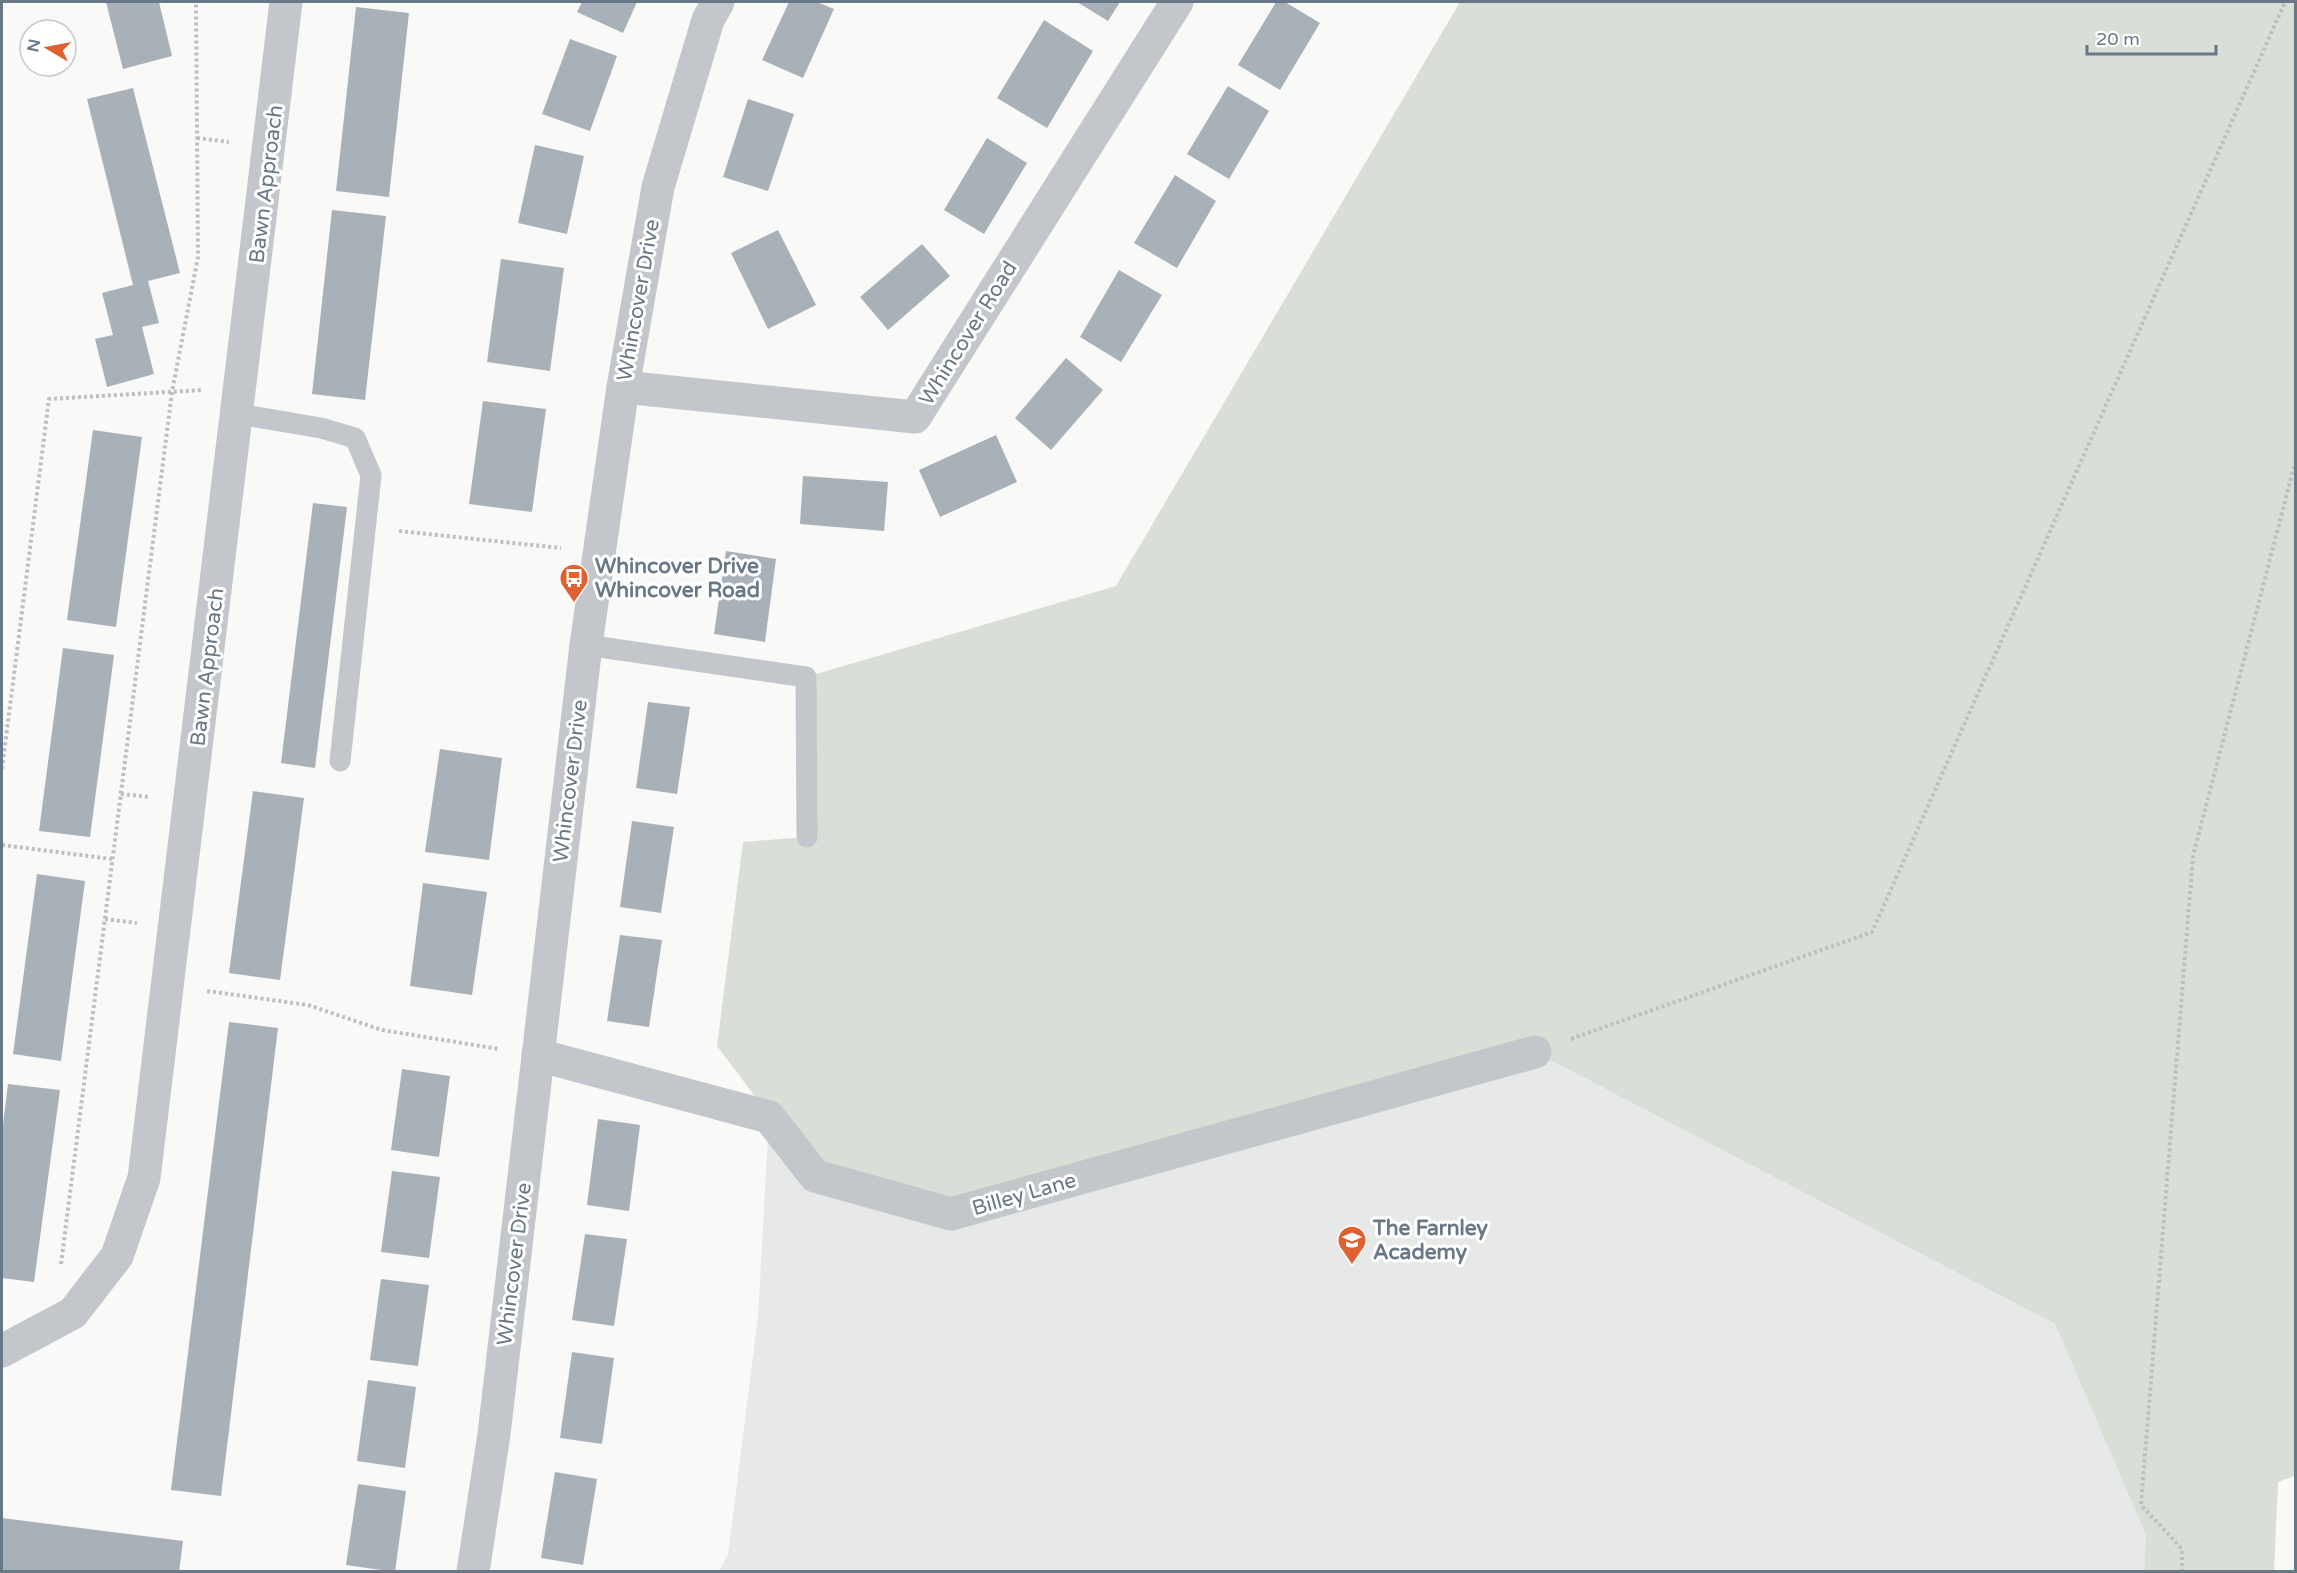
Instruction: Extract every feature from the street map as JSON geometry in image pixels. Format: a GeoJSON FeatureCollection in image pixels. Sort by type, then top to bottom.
{"type":"FeatureCollection","features":[{"type":"Feature","properties":{"kind":"street","name":"Bawn Approach"},"geometry":{"type":"LineString","coordinates":[[2,1351],[73,1313],[117,1256],[144,1178],[240,401],[286,2]]}},
{"type":"Feature","properties":{"kind":"street","name":"Whincover Drive"},"geometry":{"type":"LineString","coordinates":[[473,1572],[494,1434],[586,645],[623,387],[658,187],[708,20],[718,2]]}},
{"type":"Feature","properties":{"kind":"street","name":"Whincover Road"},"geometry":{"type":"LineString","coordinates":[[623,387],[915,417],[1177,2]]}},
{"type":"Feature","properties":{"kind":"street","name":"Billey Lane"},"geometry":{"type":"LineString","coordinates":[[538,1055],[769,1117],[815,1176],[951,1214],[1535,1052]]}},
{"type":"Feature","properties":{"kind":"lane"},"geometry":{"type":"LineString","coordinates":[[240,401],[355,438],[371,475],[340,761]]}},
{"type":"Feature","properties":{"kind":"lane"},"geometry":{"type":"LineString","coordinates":[[586,645],[806,677],[807,837]]}},
{"type":"Feature","properties":{"kind":"path"},"geometry":{"type":"LineString","coordinates":[[60,1264],[172,392],[198,257],[196,2]]}},
{"type":"Feature","properties":{"kind":"path"},"geometry":{"type":"LineString","coordinates":[[1535,1052],[1872,932],[2285,2]]}},
{"type":"Feature","properties":{"kind":"path"},"geometry":{"type":"LineString","coordinates":[[197,138],[234,142]]}},
{"type":"Feature","properties":{"kind":"path"},"geometry":{"type":"LineString","coordinates":[[2,769],[49,399],[172,392],[240,401]]}},
{"type":"Feature","properties":{"kind":"path"},"geometry":{"type":"LineString","coordinates":[[2182,1572],[2182,1549],[2141,1505],[2193,855],[2295,459]]}},
{"type":"Feature","properties":{"kind":"path"},"geometry":{"type":"LineString","coordinates":[[365,528],[599,552]]}},
{"type":"Feature","properties":{"kind":"path"},"geometry":{"type":"LineString","coordinates":[[2,845],[112,859]]}},
{"type":"Feature","properties":{"kind":"path"},"geometry":{"type":"LineString","coordinates":[[167,985],[308,1005],[382,1030],[538,1055]]}},
{"type":"Feature","properties":{"kind":"shaded area"},"geometry":{"type":"Polygon","coordinates":[[[1460,2],[2295,2],[2296,1475],[2278,1482],[2274,1571],[2144,1571],[2146,1535],[2055,1324],[1535,1052],[951,1214],[815,1176],[717,1046],[743,842],[806,837],[806,677],[1116,586],[1460,2]]]}},
{"type":"Feature","properties":{"kind":"shaded area","name":"The Farnley Academy"},"geometry":{"type":"Polygon","coordinates":[[[1535,1052],[2055,1324],[2146,1535],[2144,1572],[719,1572],[728,1554],[758,1317],[769,1117],[1535,1052]]]}},
{"type":"Feature","properties":{"kind":"building"},"geometry":{"type":"Polygon","coordinates":[[[106,2],[159,2],[172,56],[123,69],[106,2]]]}},
{"type":"Feature","properties":{"kind":"building"},"geometry":{"type":"Polygon","coordinates":[[[582,2],[637,2],[623,33],[577,12],[582,2]]]}},
{"type":"Feature","properties":{"kind":"building"},"geometry":{"type":"Polygon","coordinates":[[[789,2],[817,2],[834,9],[803,78],[762,60],[789,2]]]}},
{"type":"Feature","properties":{"kind":"building"},"geometry":{"type":"Polygon","coordinates":[[[1077,2],[1120,2],[1108,21],[1077,2]]]}},
{"type":"Feature","properties":{"kind":"building"},"geometry":{"type":"Polygon","coordinates":[[[1276,2],[1285,2],[1320,23],[1280,90],[1238,65],[1276,2]]]}},
{"type":"Feature","properties":{"kind":"building"},"geometry":{"type":"Polygon","coordinates":[[[356,7],[409,13],[389,197],[336,191],[356,7]]]}},
{"type":"Feature","properties":{"kind":"building"},"geometry":{"type":"Polygon","coordinates":[[[1044,20],[1093,51],[1047,128],[997,98],[1044,20]]]}},
{"type":"Feature","properties":{"kind":"building"},"geometry":{"type":"Polygon","coordinates":[[[570,39],[617,56],[590,131],[542,114],[570,39]]]}},
{"type":"Feature","properties":{"kind":"building"},"geometry":{"type":"Polygon","coordinates":[[[1228,86],[1269,111],[1229,179],[1187,154],[1228,86]]]}},
{"type":"Feature","properties":{"kind":"building"},"geometry":{"type":"Polygon","coordinates":[[[133,88],[180,273],[148,281],[159,323],[142,327],[154,374],[107,387],[95,339],[113,335],[102,293],[133,285],[87,99],[133,88]]]}},
{"type":"Feature","properties":{"kind":"building"},"geometry":{"type":"Polygon","coordinates":[[[748,99],[794,114],[768,191],[723,177],[748,99]]]}},
{"type":"Feature","properties":{"kind":"building"},"geometry":{"type":"Polygon","coordinates":[[[987,138],[1027,163],[984,234],[944,210],[987,138]]]}},
{"type":"Feature","properties":{"kind":"building"},"geometry":{"type":"Polygon","coordinates":[[[535,145],[584,156],[567,234],[518,223],[535,145]]]}},
{"type":"Feature","properties":{"kind":"building"},"geometry":{"type":"Polygon","coordinates":[[[1175,175],[1216,201],[1177,268],[1134,243],[1175,175]]]}},
{"type":"Feature","properties":{"kind":"building"},"geometry":{"type":"Polygon","coordinates":[[[332,210],[386,216],[365,400],[312,394],[332,210]]]}},
{"type":"Feature","properties":{"kind":"building"},"geometry":{"type":"Polygon","coordinates":[[[778,230],[816,305],[768,329],[731,253],[778,230]]]}},
{"type":"Feature","properties":{"kind":"building"},"geometry":{"type":"Polygon","coordinates":[[[922,244],[950,276],[888,330],[860,297],[922,244]]]}},
{"type":"Feature","properties":{"kind":"building"},"geometry":{"type":"Polygon","coordinates":[[[501,259],[564,268],[550,371],[487,362],[501,259]]]}},
{"type":"Feature","properties":{"kind":"building"},"geometry":{"type":"Polygon","coordinates":[[[1119,270],[1162,295],[1121,362],[1080,337],[1119,270]]]}},
{"type":"Feature","properties":{"kind":"building"},"geometry":{"type":"Polygon","coordinates":[[[1066,358],[1103,390],[1051,450],[1015,418],[1066,358]]]}},
{"type":"Feature","properties":{"kind":"building"},"geometry":{"type":"Polygon","coordinates":[[[483,401],[546,409],[532,512],[469,504],[483,401]]]}},
{"type":"Feature","properties":{"kind":"building"},"geometry":{"type":"Polygon","coordinates":[[[93,430],[142,437],[116,627],[67,620],[93,430]]]}},
{"type":"Feature","properties":{"kind":"building"},"geometry":{"type":"Polygon","coordinates":[[[996,435],[1017,482],[940,517],[919,470],[996,435]]]}},
{"type":"Feature","properties":{"kind":"building"},"geometry":{"type":"Polygon","coordinates":[[[803,476],[888,482],[884,531],[800,524],[803,476]]]}},
{"type":"Feature","properties":{"kind":"building"},"geometry":{"type":"Polygon","coordinates":[[[313,503],[347,507],[315,768],[281,763],[313,503]]]}},
{"type":"Feature","properties":{"kind":"building"},"geometry":{"type":"Polygon","coordinates":[[[726,551],[776,559],[765,642],[714,634],[726,551]]]}},
{"type":"Feature","properties":{"kind":"building"},"geometry":{"type":"Polygon","coordinates":[[[63,648],[114,655],[90,837],[39,831],[63,648]]]}},
{"type":"Feature","properties":{"kind":"building"},"geometry":{"type":"Polygon","coordinates":[[[648,702],[690,707],[677,794],[636,788],[648,702]]]}},
{"type":"Feature","properties":{"kind":"building"},"geometry":{"type":"Polygon","coordinates":[[[440,749],[502,758],[489,860],[425,852],[440,749]]]}},
{"type":"Feature","properties":{"kind":"building"},"geometry":{"type":"Polygon","coordinates":[[[253,791],[304,798],[280,980],[229,973],[253,791]]]}},
{"type":"Feature","properties":{"kind":"building"},"geometry":{"type":"Polygon","coordinates":[[[632,821],[674,827],[661,913],[620,907],[632,821]]]}},
{"type":"Feature","properties":{"kind":"building"},"geometry":{"type":"Polygon","coordinates":[[[37,874],[85,881],[61,1061],[13,1054],[37,874]]]}},
{"type":"Feature","properties":{"kind":"building"},"geometry":{"type":"Polygon","coordinates":[[[423,883],[487,892],[472,995],[410,986],[423,883]]]}},
{"type":"Feature","properties":{"kind":"building"},"geometry":{"type":"Polygon","coordinates":[[[620,935],[662,940],[649,1027],[607,1021],[620,935]]]}},
{"type":"Feature","properties":{"kind":"building"},"geometry":{"type":"Polygon","coordinates":[[[229,1022],[278,1028],[221,1496],[171,1490],[229,1022]]]}},
{"type":"Feature","properties":{"kind":"building"},"geometry":{"type":"Polygon","coordinates":[[[402,1069],[450,1076],[439,1157],[391,1150],[402,1069]]]}},
{"type":"Feature","properties":{"kind":"building"},"geometry":{"type":"Polygon","coordinates":[[[8,1084],[60,1090],[34,1282],[2,1278],[2,1133],[8,1084]]]}},
{"type":"Feature","properties":{"kind":"building"},"geometry":{"type":"Polygon","coordinates":[[[598,1119],[640,1125],[629,1211],[587,1205],[598,1119]]]}},
{"type":"Feature","properties":{"kind":"building"},"geometry":{"type":"Polygon","coordinates":[[[392,1171],[440,1177],[429,1258],[381,1252],[392,1171]]]}},
{"type":"Feature","properties":{"kind":"building"},"geometry":{"type":"Polygon","coordinates":[[[585,1234],[627,1239],[614,1326],[572,1320],[585,1234]]]}},
{"type":"Feature","properties":{"kind":"building"},"geometry":{"type":"Polygon","coordinates":[[[381,1279],[429,1285],[418,1366],[370,1360],[381,1279]]]}},
{"type":"Feature","properties":{"kind":"building"},"geometry":{"type":"Polygon","coordinates":[[[572,1352],[614,1358],[602,1444],[560,1438],[572,1352]]]}},
{"type":"Feature","properties":{"kind":"building"},"geometry":{"type":"Polygon","coordinates":[[[368,1380],[416,1387],[405,1468],[357,1461],[368,1380]]]}},
{"type":"Feature","properties":{"kind":"building"},"geometry":{"type":"Polygon","coordinates":[[[555,1472],[597,1479],[583,1565],[541,1558],[555,1472]]]}},
{"type":"Feature","properties":{"kind":"building"},"geometry":{"type":"Polygon","coordinates":[[[358,1484],[406,1491],[395,1572],[346,1565],[358,1484]]]}},
{"type":"Feature","properties":{"kind":"building"},"geometry":{"type":"Polygon","coordinates":[[[2,1518],[183,1541],[179,1572],[2,1572],[2,1518]]]}},
{"type":"Feature","properties":{"kind":"place","name":"Whincover Drive Whincover Road"},"geometry":{"type":"Point","coordinates":[574,604]}},
{"type":"Feature","properties":{"kind":"place","name":"The Farnley Academy"},"geometry":{"type":"Point","coordinates":[1352,1266]}}]}
